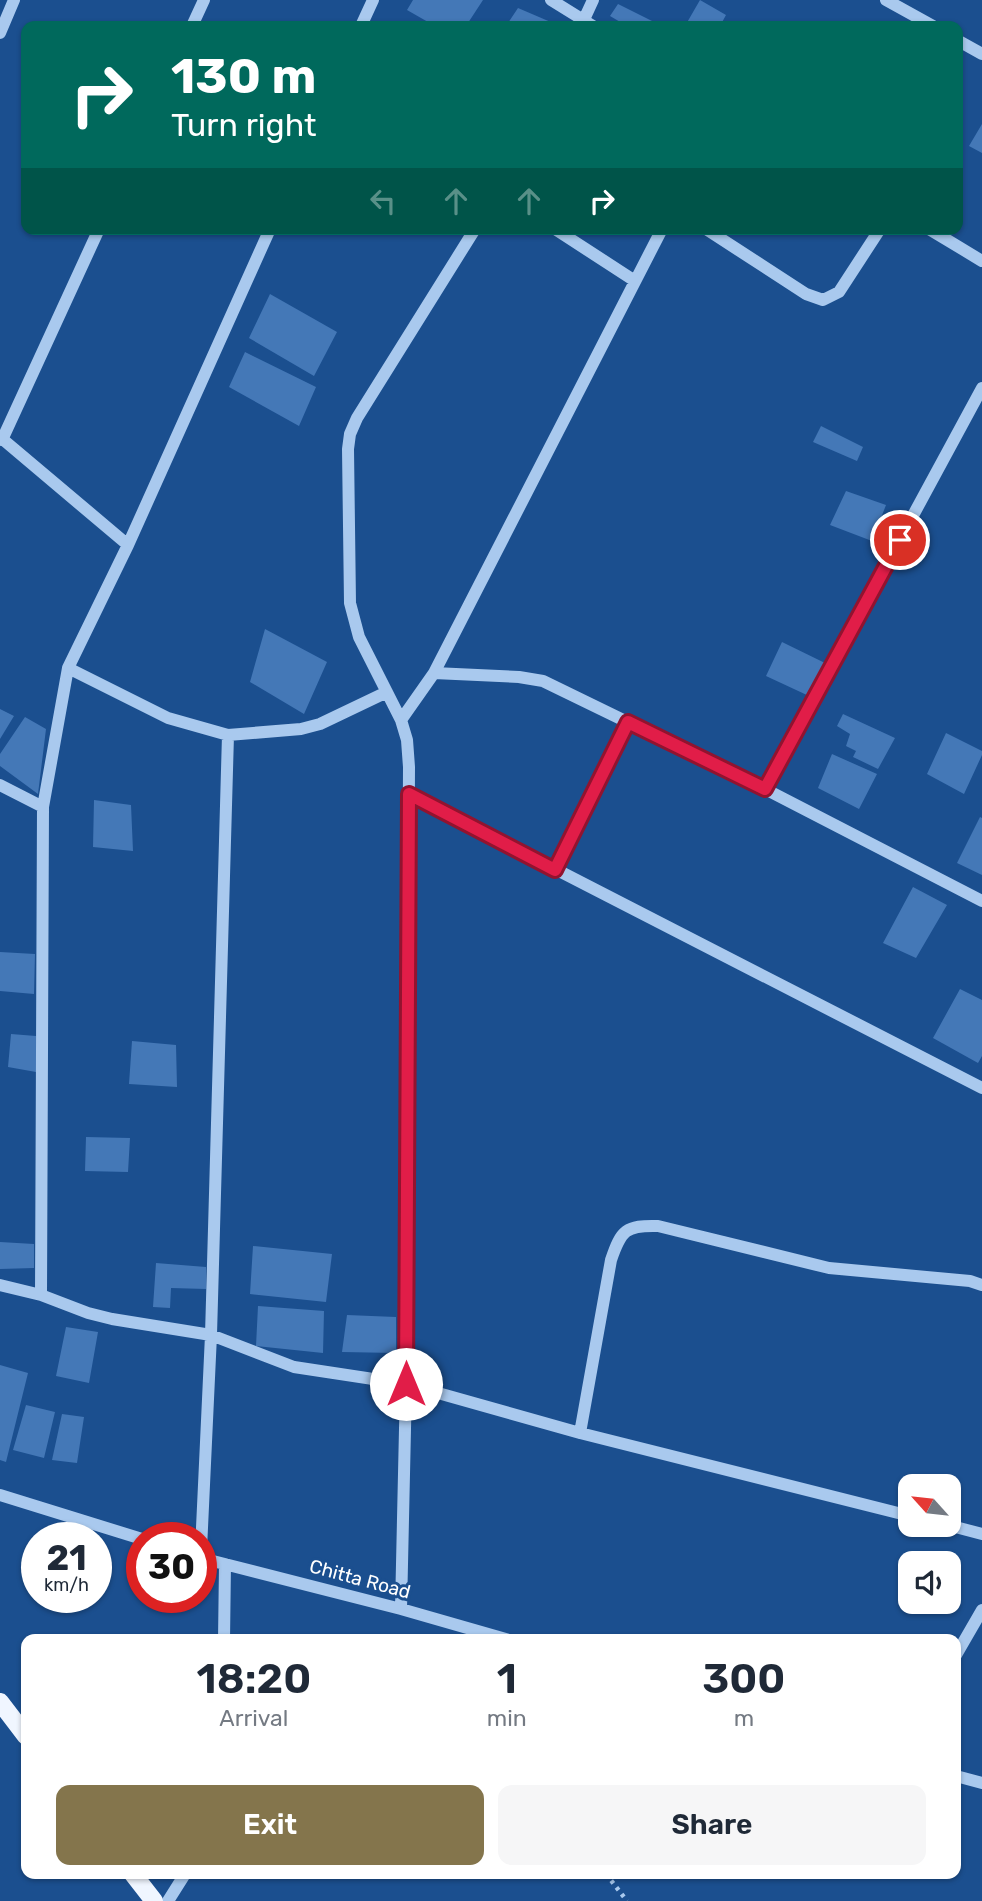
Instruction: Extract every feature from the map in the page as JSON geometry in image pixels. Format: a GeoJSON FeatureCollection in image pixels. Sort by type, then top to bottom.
{"type":"FeatureCollection","features":[{"type":"Feature","properties":{"kind":"main road"},"geometry":{"type":"LineString","coordinates":[[0,1702],[21,1729]]}},
{"type":"Feature","properties":{"kind":"main road"},"geometry":{"type":"LineString","coordinates":[[137,1879],[154,1901]]}},
{"type":"Feature","properties":{"kind":"street"},"geometry":{"type":"LineString","coordinates":[[0,33],[14,0]]}},
{"type":"Feature","properties":{"kind":"street"},"geometry":{"type":"LineString","coordinates":[[194,21],[204,0]]}},
{"type":"Feature","properties":{"kind":"street"},"geometry":{"type":"LineString","coordinates":[[363,21],[373,0]]}},
{"type":"Feature","properties":{"kind":"street"},"geometry":{"type":"LineString","coordinates":[[551,0],[582,21]]}},
{"type":"Feature","properties":{"kind":"street"},"geometry":{"type":"LineString","coordinates":[[587,21],[593,0]]}},
{"type":"Feature","properties":{"kind":"street"},"geometry":{"type":"LineString","coordinates":[[887,0],[924,21]]}},
{"type":"Feature","properties":{"kind":"street"},"geometry":{"type":"LineString","coordinates":[[963,43],[982,54]]}},
{"type":"Feature","properties":{"kind":"street"},"geometry":{"type":"LineString","coordinates":[[96,235],[1,438],[128,545]]}},
{"type":"Feature","properties":{"kind":"street"},"geometry":{"type":"LineString","coordinates":[[41,1295],[43,807],[68,668],[128,545],[267,235]]}},
{"type":"Feature","properties":{"kind":"street"},"geometry":{"type":"LineString","coordinates":[[401,1609],[406,1384],[409,766],[407,740],[401,720],[359,637],[350,603],[348,449],[357,418],[471,235]]}},
{"type":"Feature","properties":{"kind":"street"},"geometry":{"type":"LineString","coordinates":[[564,235],[635,281]]}},
{"type":"Feature","properties":{"kind":"street"},"geometry":{"type":"LineString","coordinates":[[401,720],[434,673],[658,235]]}},
{"type":"Feature","properties":{"kind":"street"},"geometry":{"type":"LineString","coordinates":[[715,235],[806,294],[823,300],[839,292],[876,235]]}},
{"type":"Feature","properties":{"kind":"street"},"geometry":{"type":"LineString","coordinates":[[939,235],[982,261]]}},
{"type":"Feature","properties":{"kind":"street"},"geometry":{"type":"LineString","coordinates":[[765,789],[982,388]]}},
{"type":"Feature","properties":{"kind":"street"},"geometry":{"type":"LineString","coordinates":[[68,668],[168,718],[228,735],[301,729],[320,724],[387,692]]}},
{"type":"Feature","properties":{"kind":"street"},"geometry":{"type":"LineString","coordinates":[[434,673],[519,677],[543,681],[765,789],[982,901]]}},
{"type":"Feature","properties":{"kind":"street"},"geometry":{"type":"LineString","coordinates":[[555,870],[628,722]]}},
{"type":"Feature","properties":{"kind":"street"},"geometry":{"type":"LineString","coordinates":[[202,1522],[211,1335],[228,735]]}},
{"type":"Feature","properties":{"kind":"street"},"geometry":{"type":"LineString","coordinates":[[0,785],[43,807]]}},
{"type":"Feature","properties":{"kind":"street"},"geometry":{"type":"LineString","coordinates":[[409,794],[982,1088]]}},
{"type":"Feature","properties":{"kind":"street"},"geometry":{"type":"LineString","coordinates":[[580,1433],[611,1260],[618,1238],[636,1225],[658,1226],[830,1268],[970,1281],[982,1285]]}},
{"type":"Feature","properties":{"kind":"street"},"geometry":{"type":"LineString","coordinates":[[0,1285],[41,1295],[112,1320],[211,1335],[294,1367],[406,1384],[580,1433],[898,1513]]}},
{"type":"Feature","properties":{"kind":"street"},"geometry":{"type":"LineString","coordinates":[[0,1495],[126,1534]]}},
{"type":"Feature","properties":{"kind":"street"},"geometry":{"type":"LineString","coordinates":[[961,1528],[982,1534]]}},
{"type":"Feature","properties":{"kind":"street","name":"Chitta Road"},"geometry":{"type":"LineString","coordinates":[[217,1562],[488,1634]]}},
{"type":"Feature","properties":{"kind":"street"},"geometry":{"type":"LineString","coordinates":[[224,1634],[225,1564]]}},
{"type":"Feature","properties":{"kind":"street"},"geometry":{"type":"LineString","coordinates":[[961,1646],[982,1610]]}},
{"type":"Feature","properties":{"kind":"street"},"geometry":{"type":"LineString","coordinates":[[961,1777],[982,1783]]}},
{"type":"Feature","properties":{"kind":"street"},"geometry":{"type":"LineString","coordinates":[[168,1901],[182,1879]]}},
{"type":"Feature","properties":{"kind":"path"},"geometry":{"type":"LineString","coordinates":[[610,1879],[627,1901]]}},
{"type":"Feature","properties":{"kind":"building"},"geometry":{"type":"Polygon","coordinates":[[[413,0],[483,0],[469,21],[426,21],[407,10],[413,0]]]}},
{"type":"Feature","properties":{"kind":"building"},"geometry":{"type":"Polygon","coordinates":[[[700,0],[726,15],[723,21],[688,21],[700,0]]]}},
{"type":"Feature","properties":{"kind":"building"},"geometry":{"type":"Polygon","coordinates":[[[618,4],[652,21],[618,21],[610,16],[618,4]]]}},
{"type":"Feature","properties":{"kind":"building"},"geometry":{"type":"Polygon","coordinates":[[[518,8],[548,21],[509,21],[518,8]]]}},
{"type":"Feature","properties":{"kind":"building"},"geometry":{"type":"Polygon","coordinates":[[[982,124],[982,153],[969,146],[982,124]]]}},
{"type":"Feature","properties":{"kind":"building"},"geometry":{"type":"Polygon","coordinates":[[[270,294],[337,332],[314,376],[249,338],[270,294]]]}},
{"type":"Feature","properties":{"kind":"building"},"geometry":{"type":"Polygon","coordinates":[[[245,352],[316,387],[299,426],[229,387],[245,352]]]}},
{"type":"Feature","properties":{"kind":"building"},"geometry":{"type":"Polygon","coordinates":[[[821,426],[863,447],[857,461],[813,442],[821,426]]]}},
{"type":"Feature","properties":{"kind":"building"},"geometry":{"type":"Polygon","coordinates":[[[846,491],[886,505],[872,541],[830,525],[846,491]]]}},
{"type":"Feature","properties":{"kind":"building"},"geometry":{"type":"Polygon","coordinates":[[[265,629],[327,662],[304,714],[250,682],[265,629]]]}},
{"type":"Feature","properties":{"kind":"building"},"geometry":{"type":"Polygon","coordinates":[[[782,642],[825,663],[809,696],[766,676],[782,642]]]}},
{"type":"Feature","properties":{"kind":"building"},"geometry":{"type":"Polygon","coordinates":[[[0,709],[14,716],[0,739],[0,709]]]}},
{"type":"Feature","properties":{"kind":"building"},"geometry":{"type":"Polygon","coordinates":[[[843,714],[895,738],[878,769],[853,757],[856,751],[846,746],[850,734],[837,726],[843,714]]]}},
{"type":"Feature","properties":{"kind":"building"},"geometry":{"type":"Polygon","coordinates":[[[25,717],[46,729],[38,794],[0,766],[0,754],[25,717]]]}},
{"type":"Feature","properties":{"kind":"building"},"geometry":{"type":"Polygon","coordinates":[[[946,733],[982,751],[964,794],[927,774],[946,733]]]}},
{"type":"Feature","properties":{"kind":"building"},"geometry":{"type":"Polygon","coordinates":[[[832,754],[877,774],[859,809],[818,788],[832,754]]]}},
{"type":"Feature","properties":{"kind":"building"},"geometry":{"type":"Polygon","coordinates":[[[94,800],[131,805],[133,851],[93,847],[94,800]]]}},
{"type":"Feature","properties":{"kind":"building"},"geometry":{"type":"Polygon","coordinates":[[[980,817],[982,818],[982,875],[957,863],[980,817]]]}},
{"type":"Feature","properties":{"kind":"building"},"geometry":{"type":"Polygon","coordinates":[[[913,887],[947,905],[916,958],[883,943],[913,887]]]}},
{"type":"Feature","properties":{"kind":"building"},"geometry":{"type":"Polygon","coordinates":[[[0,952],[35,954],[34,994],[0,991],[0,952]]]}},
{"type":"Feature","properties":{"kind":"building"},"geometry":{"type":"Polygon","coordinates":[[[960,989],[982,1000],[982,1056],[978,1063],[933,1038],[960,989]]]}},
{"type":"Feature","properties":{"kind":"building"},"geometry":{"type":"Polygon","coordinates":[[[11,1034],[36,1036],[36,1072],[8,1067],[11,1034]]]}},
{"type":"Feature","properties":{"kind":"building"},"geometry":{"type":"Polygon","coordinates":[[[132,1041],[176,1045],[177,1087],[129,1084],[132,1041]]]}},
{"type":"Feature","properties":{"kind":"building"},"geometry":{"type":"Polygon","coordinates":[[[86,1137],[130,1138],[128,1172],[85,1171],[86,1137]]]}},
{"type":"Feature","properties":{"kind":"building"},"geometry":{"type":"Polygon","coordinates":[[[0,1242],[34,1244],[34,1268],[0,1269],[0,1242]]]}},
{"type":"Feature","properties":{"kind":"building"},"geometry":{"type":"Polygon","coordinates":[[[253,1246],[332,1254],[326,1302],[250,1294],[253,1246]]]}},
{"type":"Feature","properties":{"kind":"building"},"geometry":{"type":"Polygon","coordinates":[[[156,1263],[206,1267],[206,1289],[171,1288],[170,1308],[153,1307],[156,1263]]]}},
{"type":"Feature","properties":{"kind":"building"},"geometry":{"type":"Polygon","coordinates":[[[258,1306],[324,1311],[323,1353],[256,1346],[258,1306]]]}},
{"type":"Feature","properties":{"kind":"building"},"geometry":{"type":"Polygon","coordinates":[[[347,1315],[396,1317],[396,1353],[342,1352],[347,1315]]]}},
{"type":"Feature","properties":{"kind":"building"},"geometry":{"type":"Polygon","coordinates":[[[66,1327],[98,1332],[89,1383],[56,1376],[66,1327]]]}},
{"type":"Feature","properties":{"kind":"building"},"geometry":{"type":"Polygon","coordinates":[[[0,1365],[28,1373],[6,1462],[0,1460],[0,1365]]]}},
{"type":"Feature","properties":{"kind":"building"},"geometry":{"type":"Polygon","coordinates":[[[26,1405],[55,1412],[44,1458],[13,1450],[26,1405]]]}},
{"type":"Feature","properties":{"kind":"building"},"geometry":{"type":"Polygon","coordinates":[[[62,1414],[84,1417],[77,1463],[52,1460],[62,1414]]]}},
{"type":"Feature","properties":{"kind":"route"},"geometry":{"type":"LineString","coordinates":[[406,1384],[409,794],[555,870],[628,722],[765,789],[900,540]]}}]}
